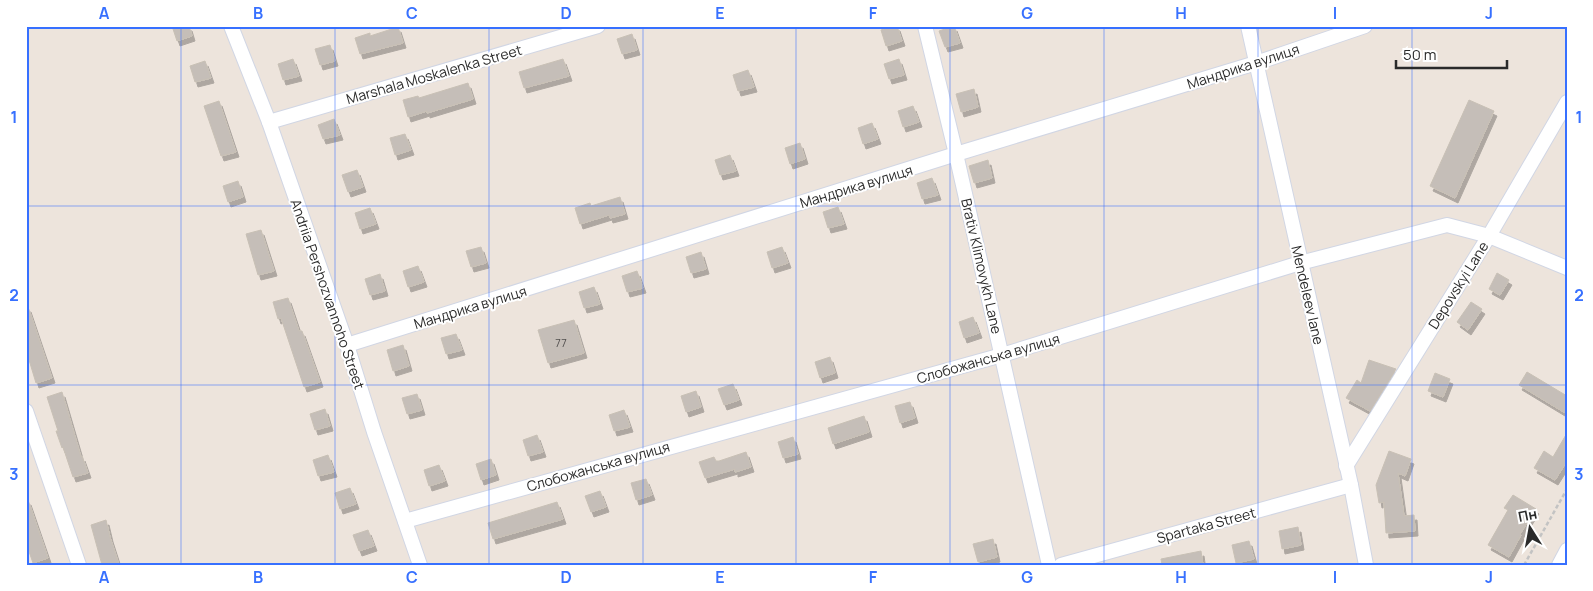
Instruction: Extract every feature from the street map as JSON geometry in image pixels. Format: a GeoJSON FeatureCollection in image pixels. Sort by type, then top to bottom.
{"type":"FeatureCollection","features":[{"type":"Feature","properties":{"kind":"street","name":"Andriia Pershozvannoho Street"},"geometry":{"type":"LineString","coordinates":[[231,26],[269,122],[347,345],[374,432],[420,565]]}},
{"type":"Feature","properties":{"kind":"street","name":"Marshala Moskalenka Street"},"geometry":{"type":"LineString","coordinates":[[269,122],[598,26]]}},
{"type":"Feature","properties":{"kind":"street","name":"Brativ Klimovykh Lane"},"geometry":{"type":"LineString","coordinates":[[925,26],[956,154],[1049,565]]}},
{"type":"Feature","properties":{"kind":"street","name":"Mendeleev lane"},"geometry":{"type":"LineString","coordinates":[[1248,26],[1351,485],[1366,565]]}},
{"type":"Feature","properties":{"kind":"street","name":"Мандрика вулиця"},"geometry":{"type":"LineString","coordinates":[[347,345],[1256,62],[1365,26]]}},
{"type":"Feature","properties":{"kind":"street","name":"Depovskyi Lane"},"geometry":{"type":"LineString","coordinates":[[1346,466],[1489,236],[1567,102]]}},
{"type":"Feature","properties":{"kind":"street","name":"Слобожанська вулиця"},"geometry":{"type":"LineString","coordinates":[[405,521],[1002,355],[1300,263],[1447,225],[1489,236],[1567,268]]}},
{"type":"Feature","properties":{"kind":"street"},"geometry":{"type":"LineString","coordinates":[[26,411],[79,565]]}},
{"type":"Feature","properties":{"kind":"street","name":"Spartaka Street"},"geometry":{"type":"LineString","coordinates":[[1061,565],[1351,485]]}},
{"type":"Feature","properties":{"kind":"street"},"geometry":{"type":"LineString","coordinates":[[1559,565],[1567,550]]}},
{"type":"Feature","properties":{"kind":"path"},"geometry":{"type":"LineString","coordinates":[[1524,565],[1567,489]]}},
{"type":"Feature","properties":{"kind":"building"},"geometry":{"type":"Polygon","coordinates":[[[172,26],[189,26],[192,36],[177,41],[172,26]]]}},
{"type":"Feature","properties":{"kind":"building"},"geometry":{"type":"Polygon","coordinates":[[[897,26],[902,41],[886,46],[881,30],[897,26]]]}},
{"type":"Feature","properties":{"kind":"building"},"geometry":{"type":"Polygon","coordinates":[[[954,26],[960,43],[945,47],[939,31],[954,26]]]}},
{"type":"Feature","properties":{"kind":"building"},"geometry":{"type":"Polygon","coordinates":[[[398,27],[403,43],[360,54],[355,38],[370,33],[370,36],[398,27]]]}},
{"type":"Feature","properties":{"kind":"building"},"geometry":{"type":"Polygon","coordinates":[[[632,34],[637,50],[622,54],[617,39],[632,34]]]}},
{"type":"Feature","properties":{"kind":"building"},"geometry":{"type":"Polygon","coordinates":[[[330,45],[335,61],[320,65],[315,49],[330,45]]]}},
{"type":"Feature","properties":{"kind":"building"},"geometry":{"type":"Polygon","coordinates":[[[293,59],[299,76],[283,80],[278,64],[293,59]]]}},
{"type":"Feature","properties":{"kind":"building"},"geometry":{"type":"Polygon","coordinates":[[[563,59],[569,76],[524,88],[519,72],[563,59]]]}},
{"type":"Feature","properties":{"kind":"building"},"geometry":{"type":"Polygon","coordinates":[[[899,59],[904,75],[889,79],[884,64],[899,59]]]}},
{"type":"Feature","properties":{"kind":"building"},"geometry":{"type":"Polygon","coordinates":[[[205,61],[211,78],[195,82],[190,66],[205,61]]]}},
{"type":"Feature","properties":{"kind":"building"},"geometry":{"type":"Polygon","coordinates":[[[748,70],[754,87],[738,91],[733,75],[748,70]]]}},
{"type":"Feature","properties":{"kind":"building"},"geometry":{"type":"Polygon","coordinates":[[[468,83],[473,99],[408,117],[403,100],[418,96],[419,98],[468,83]]]}},
{"type":"Feature","properties":{"kind":"building"},"geometry":{"type":"Polygon","coordinates":[[[974,89],[978,107],[961,112],[956,94],[974,89]]]}},
{"type":"Feature","properties":{"kind":"building"},"geometry":{"type":"Polygon","coordinates":[[[1469,100],[1494,111],[1455,198],[1430,186],[1469,100]]]}},
{"type":"Feature","properties":{"kind":"building"},"geometry":{"type":"Polygon","coordinates":[[[219,101],[236,152],[221,156],[204,106],[219,101]]]}},
{"type":"Feature","properties":{"kind":"building"},"geometry":{"type":"Polygon","coordinates":[[[913,106],[919,122],[903,127],[898,111],[913,106]]]}},
{"type":"Feature","properties":{"kind":"building"},"geometry":{"type":"Polygon","coordinates":[[[334,119],[340,135],[323,139],[318,125],[334,119]]]}},
{"type":"Feature","properties":{"kind":"building"},"geometry":{"type":"Polygon","coordinates":[[[872,123],[878,139],[863,144],[858,128],[872,123]]]}},
{"type":"Feature","properties":{"kind":"building"},"geometry":{"type":"Polygon","coordinates":[[[405,134],[411,150],[395,155],[390,138],[405,134]]]}},
{"type":"Feature","properties":{"kind":"building"},"geometry":{"type":"Polygon","coordinates":[[[800,143],[805,159],[790,164],[785,148],[800,143]]]}},
{"type":"Feature","properties":{"kind":"building"},"geometry":{"type":"Polygon","coordinates":[[[730,155],[736,171],[720,175],[715,160],[730,155]]]}},
{"type":"Feature","properties":{"kind":"building"},"geometry":{"type":"Polygon","coordinates":[[[988,160],[992,178],[974,183],[969,166],[988,160]]]}},
{"type":"Feature","properties":{"kind":"building"},"geometry":{"type":"Polygon","coordinates":[[[357,170],[363,187],[348,192],[342,175],[357,170]]]}},
{"type":"Feature","properties":{"kind":"building"},"geometry":{"type":"Polygon","coordinates":[[[932,178],[938,195],[922,199],[917,183],[932,178]]]}},
{"type":"Feature","properties":{"kind":"building"},"geometry":{"type":"Polygon","coordinates":[[[238,181],[243,197],[228,202],[223,186],[238,181]]]}},
{"type":"Feature","properties":{"kind":"building"},"geometry":{"type":"Polygon","coordinates":[[[620,197],[625,214],[610,218],[609,215],[580,224],[575,208],[590,203],[591,206],[620,197]]]}},
{"type":"Feature","properties":{"kind":"building"},"geometry":{"type":"Polygon","coordinates":[[[838,207],[844,224],[828,228],[823,212],[838,207]]]}},
{"type":"Feature","properties":{"kind":"building"},"geometry":{"type":"Polygon","coordinates":[[[370,208],[376,224],[360,229],[355,213],[370,208]]]}},
{"type":"Feature","properties":{"kind":"building"},"geometry":{"type":"Polygon","coordinates":[[[261,230],[274,271],[258,275],[246,234],[261,230]]]}},
{"type":"Feature","properties":{"kind":"building"},"geometry":{"type":"Polygon","coordinates":[[[481,247],[486,263],[471,267],[466,251],[481,247]]]}},
{"type":"Feature","properties":{"kind":"building"},"geometry":{"type":"Polygon","coordinates":[[[782,247],[788,263],[772,268],[767,252],[782,247]]]}},
{"type":"Feature","properties":{"kind":"building"},"geometry":{"type":"Polygon","coordinates":[[[701,252],[706,269],[691,273],[686,257],[701,252]]]}},
{"type":"Feature","properties":{"kind":"building"},"geometry":{"type":"Polygon","coordinates":[[[418,266],[424,282],[408,287],[403,271],[418,266]]]}},
{"type":"Feature","properties":{"kind":"building"},"geometry":{"type":"Polygon","coordinates":[[[637,271],[643,288],[627,292],[622,276],[637,271]]]}},
{"type":"Feature","properties":{"kind":"building"},"geometry":{"type":"Polygon","coordinates":[[[1497,273],[1509,280],[1500,295],[1489,289],[1497,273]]]}},
{"type":"Feature","properties":{"kind":"building"},"geometry":{"type":"Polygon","coordinates":[[[380,274],[385,291],[370,295],[365,279],[380,274]]]}},
{"type":"Feature","properties":{"kind":"building"},"geometry":{"type":"Polygon","coordinates":[[[594,287],[600,304],[584,308],[579,292],[594,287]]]}},
{"type":"Feature","properties":{"kind":"building"},"geometry":{"type":"Polygon","coordinates":[[[288,298],[320,382],[304,387],[281,318],[278,319],[273,302],[288,298]]]}},
{"type":"Feature","properties":{"kind":"building"},"geometry":{"type":"Polygon","coordinates":[[[1471,302],[1482,309],[1468,330],[1457,322],[1471,302]]]}},
{"type":"Feature","properties":{"kind":"building"},"geometry":{"type":"Polygon","coordinates":[[[26,307],[28,307],[52,378],[36,383],[26,350],[26,307]]]}},
{"type":"Feature","properties":{"kind":"building"},"geometry":{"type":"Polygon","coordinates":[[[973,317],[979,333],[964,338],[959,322],[973,317]]]}},
{"type":"Feature","properties":{"kind":"building"},"geometry":{"type":"Polygon","coordinates":[[[574,320],[584,353],[548,363],[538,330],[574,320]]]}},
{"type":"Feature","properties":{"kind":"building"},"geometry":{"type":"Polygon","coordinates":[[[456,334],[462,350],[446,354],[441,338],[456,334]]]}},
{"type":"Feature","properties":{"kind":"building"},"geometry":{"type":"Polygon","coordinates":[[[403,345],[409,366],[393,371],[387,350],[403,345]]]}},
{"type":"Feature","properties":{"kind":"building"},"geometry":{"type":"Polygon","coordinates":[[[830,357],[835,373],[820,378],[815,362],[830,357]]]}},
{"type":"Feature","properties":{"kind":"building"},"geometry":{"type":"Polygon","coordinates":[[[1369,360],[1396,369],[1370,411],[1346,398],[1357,380],[1361,383],[1369,360]]]}},
{"type":"Feature","properties":{"kind":"building"},"geometry":{"type":"Polygon","coordinates":[[[1527,372],[1567,396],[1567,414],[1519,385],[1527,372]]]}},
{"type":"Feature","properties":{"kind":"building"},"geometry":{"type":"Polygon","coordinates":[[[1435,373],[1450,379],[1443,397],[1428,391],[1435,373]]]}},
{"type":"Feature","properties":{"kind":"building"},"geometry":{"type":"Polygon","coordinates":[[[733,384],[739,400],[724,405],[718,389],[733,384]]]}},
{"type":"Feature","properties":{"kind":"building"},"geometry":{"type":"Polygon","coordinates":[[[696,391],[701,407],[686,412],[681,396],[696,391]]]}},
{"type":"Feature","properties":{"kind":"building"},"geometry":{"type":"Polygon","coordinates":[[[62,392],[81,457],[88,473],[73,477],[56,431],[58,431],[47,397],[62,392]]]}},
{"type":"Feature","properties":{"kind":"building"},"geometry":{"type":"Polygon","coordinates":[[[417,394],[422,410],[407,414],[402,398],[417,394]]]}},
{"type":"Feature","properties":{"kind":"building"},"geometry":{"type":"Polygon","coordinates":[[[910,402],[915,418],[900,423],[895,406],[910,402]]]}},
{"type":"Feature","properties":{"kind":"building"},"geometry":{"type":"Polygon","coordinates":[[[325,409],[330,426],[315,430],[310,414],[325,409]]]}},
{"type":"Feature","properties":{"kind":"building"},"geometry":{"type":"Polygon","coordinates":[[[624,410],[630,427],[614,431],[609,415],[624,410]]]}},
{"type":"Feature","properties":{"kind":"building"},"geometry":{"type":"Polygon","coordinates":[[[864,416],[869,432],[833,444],[828,428],[864,416]]]}},
{"type":"Feature","properties":{"kind":"building"},"geometry":{"type":"Polygon","coordinates":[[[1567,433],[1567,461],[1555,480],[1534,468],[1544,451],[1553,457],[1567,433]]]}},
{"type":"Feature","properties":{"kind":"building"},"geometry":{"type":"Polygon","coordinates":[[[537,435],[543,452],[528,456],[523,440],[537,435]]]}},
{"type":"Feature","properties":{"kind":"building"},"geometry":{"type":"Polygon","coordinates":[[[793,437],[798,454],[783,458],[778,442],[793,437]]]}},
{"type":"Feature","properties":{"kind":"building"},"geometry":{"type":"Polygon","coordinates":[[[1389,451],[1411,459],[1405,476],[1398,473],[1404,516],[1414,515],[1415,531],[1386,533],[1384,502],[1379,503],[1376,485],[1389,451]]]}},
{"type":"Feature","properties":{"kind":"building"},"geometry":{"type":"Polygon","coordinates":[[[746,452],[751,467],[735,472],[735,469],[705,478],[699,462],[714,457],[716,461],[719,461],[746,452]]]}},
{"type":"Feature","properties":{"kind":"building"},"geometry":{"type":"Polygon","coordinates":[[[328,455],[334,472],[318,476],[313,460],[328,455]]]}},
{"type":"Feature","properties":{"kind":"building"},"geometry":{"type":"Polygon","coordinates":[[[491,459],[496,475],[481,480],[476,464],[491,459]]]}},
{"type":"Feature","properties":{"kind":"building"},"geometry":{"type":"Polygon","coordinates":[[[439,465],[445,481],[429,486],[424,470],[439,465]]]}},
{"type":"Feature","properties":{"kind":"building"},"geometry":{"type":"Polygon","coordinates":[[[646,479],[652,495],[636,500],[631,483],[646,479]]]}},
{"type":"Feature","properties":{"kind":"building"},"geometry":{"type":"Polygon","coordinates":[[[350,488],[356,504],[340,509],[335,493],[350,488]]]}},
{"type":"Feature","properties":{"kind":"building"},"geometry":{"type":"Polygon","coordinates":[[[600,491],[606,507],[591,512],[585,496],[600,491]]]}},
{"type":"Feature","properties":{"kind":"building"},"geometry":{"type":"Polygon","coordinates":[[[1513,495],[1536,509],[1520,534],[1509,557],[1488,545],[1508,510],[1504,508],[1513,495]]]}},
{"type":"Feature","properties":{"kind":"building"},"geometry":{"type":"Polygon","coordinates":[[[26,500],[28,500],[48,558],[33,563],[26,543],[26,500]]]}},
{"type":"Feature","properties":{"kind":"building"},"geometry":{"type":"Polygon","coordinates":[[[557,502],[563,519],[493,539],[488,523],[557,502]]]}},
{"type":"Feature","properties":{"kind":"building"},"geometry":{"type":"Polygon","coordinates":[[[106,520],[119,565],[102,565],[91,525],[106,520]]]}},
{"type":"Feature","properties":{"kind":"building"},"geometry":{"type":"Polygon","coordinates":[[[1298,527],[1301,545],[1282,549],[1279,531],[1298,527]]]}},
{"type":"Feature","properties":{"kind":"building"},"geometry":{"type":"Polygon","coordinates":[[[368,530],[374,546],[359,551],[353,535],[368,530]]]}},
{"type":"Feature","properties":{"kind":"building"},"geometry":{"type":"Polygon","coordinates":[[[993,539],[997,557],[978,562],[973,544],[993,539]]]}},
{"type":"Feature","properties":{"kind":"building"},"geometry":{"type":"Polygon","coordinates":[[[1249,541],[1254,559],[1236,563],[1232,545],[1249,541]]]}},
{"type":"Feature","properties":{"kind":"building"},"geometry":{"type":"Polygon","coordinates":[[[1201,551],[1203,565],[1162,565],[1161,559],[1201,551]]]}}]}
